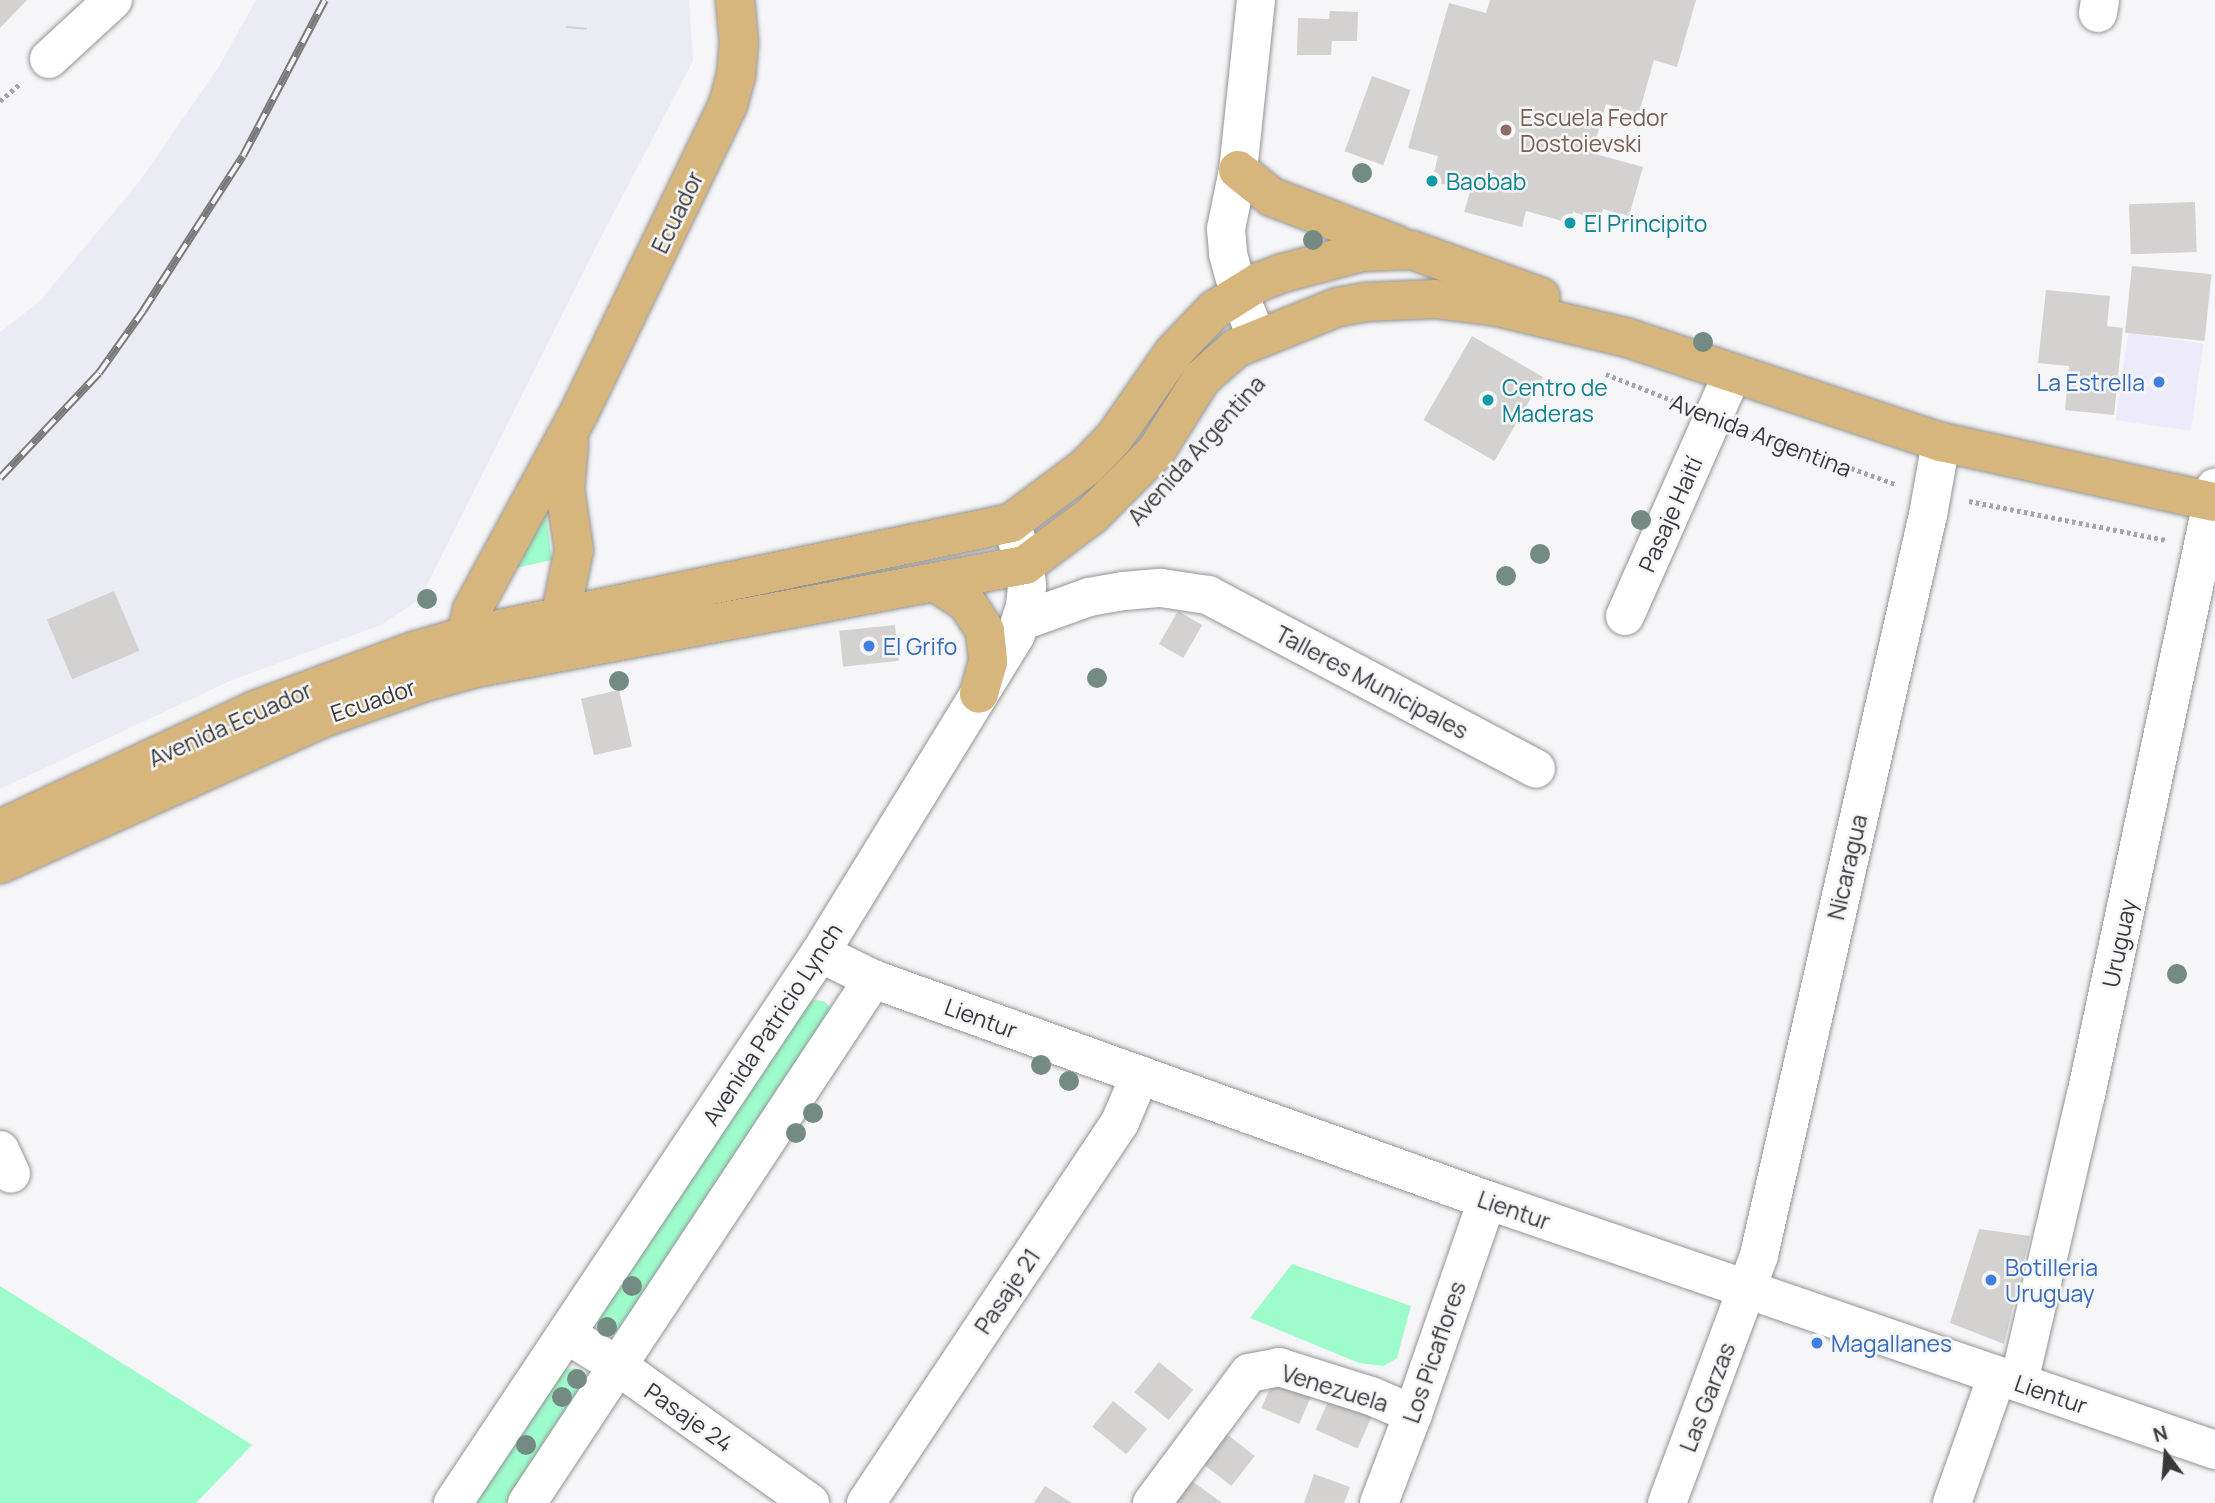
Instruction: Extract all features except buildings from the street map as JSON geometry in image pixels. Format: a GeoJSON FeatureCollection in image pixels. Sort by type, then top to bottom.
{"type":"FeatureCollection","features":[{"type":"Feature","properties":{"kind":"main road","name":"Ecuador"},"geometry":{"type":"LineString","coordinates":[[471,652],[472,610],[578,415],[728,105],[736,75],[739,43],[735,0]]}},
{"type":"Feature","properties":{"kind":"main road"},"geometry":{"type":"LineString","coordinates":[[1238,170],[1272,197],[1412,250]]}},
{"type":"Feature","properties":{"kind":"main road","name":"Avenida Argentina"},"geometry":{"type":"LineString","coordinates":[[560,617],[1011,523],[1086,467],[1114,438],[1174,352],[1214,310],[1239,293],[1283,272],[1336,257],[1362,252],[1412,250],[1551,301],[1628,338]]}},
{"type":"Feature","properties":{"kind":"main road","name":"Avenida Argentina"},"geometry":{"type":"LineString","coordinates":[[533,658],[1025,565],[1092,515],[1156,451],[1202,378],[1236,348],[1338,307],[1402,298],[1498,307],[1628,338],[1941,442],[2214,497]]}},
{"type":"Feature","properties":{"kind":"main road","name":"Ecuador"},"geometry":{"type":"LineString","coordinates":[[471,652],[533,658],[560,617],[574,550],[567,513],[566,461],[578,415]]}},
{"type":"Feature","properties":{"kind":"main road"},"geometry":{"type":"LineString","coordinates":[[574,550],[586,568],[602,583],[617,592],[650,598]]}},
{"type":"Feature","properties":{"kind":"main road"},"geometry":{"type":"LineString","coordinates":[[935,582],[967,603],[985,631],[988,663],[979,694]]}},
{"type":"Feature","properties":{"kind":"main road","name":"Ecuador"},"geometry":{"type":"LineString","coordinates":[[273,740],[375,698],[471,652],[560,617]]}},
{"type":"Feature","properties":{"kind":"main road","name":"Avenida Ecuador"},"geometry":{"type":"LineString","coordinates":[[0,829],[255,710],[337,678],[471,652]]}},
{"type":"Feature","properties":{"kind":"main road","name":"Avenida Ecuador"},"geometry":{"type":"LineString","coordinates":[[0,864],[273,740]]}},
{"type":"Feature","properties":{"kind":"street"},"geometry":{"type":"LineString","coordinates":[[49,59],[113,0]]}},
{"type":"Feature","properties":{"kind":"street"},"geometry":{"type":"LineString","coordinates":[[1256,0],[1238,170],[1226,229],[1228,254],[1239,293],[1257,338]]}},
{"type":"Feature","properties":{"kind":"street","name":"Pasaje Haití"},"geometry":{"type":"LineString","coordinates":[[1625,616],[1732,374]]}},
{"type":"Feature","properties":{"kind":"street","name":"Nicaragua"},"geometry":{"type":"LineString","coordinates":[[1747,1290],[1759,1255],[1932,493],[1941,442]]}},
{"type":"Feature","properties":{"kind":"street","name":"Uruguay"},"geometry":{"type":"LineString","coordinates":[[1952,1503],[2008,1379],[2086,1095],[2214,497]]}},
{"type":"Feature","properties":{"kind":"street","name":"Avenida Patricio Lynch"},"geometry":{"type":"LineString","coordinates":[[453,1503],[820,953],[1022,621],[1027,586],[1025,565],[1011,523]]}},
{"type":"Feature","properties":{"kind":"street","name":"Talleres Municipales"},"geometry":{"type":"LineString","coordinates":[[1022,621],[1089,597],[1125,591],[1161,588],[1208,595],[1536,769]]}},
{"type":"Feature","properties":{"kind":"street","name":"Lientur"},"geometry":{"type":"LineString","coordinates":[[820,953],[873,979],[1487,1200],[2215,1450]]}},
{"type":"Feature","properties":{"kind":"street"},"geometry":{"type":"LineString","coordinates":[[527,1503],[873,979]]}},
{"type":"Feature","properties":{"kind":"street","name":"Pasaje 21"},"geometry":{"type":"LineString","coordinates":[[866,1503],[1120,1122],[1140,1075]]}},
{"type":"Feature","properties":{"kind":"street","name":"Los Picaflores"},"geometry":{"type":"LineString","coordinates":[[1379,1503],[1413,1414],[1487,1200]]}},
{"type":"Feature","properties":{"kind":"street","name":"Las Garzas"},"geometry":{"type":"LineString","coordinates":[[1667,1503],[1747,1290]]}},
{"type":"Feature","properties":{"kind":"street","name":"Pasaje 24"},"geometry":{"type":"LineString","coordinates":[[565,1334],[618,1366],[810,1503]]}},
{"type":"Feature","properties":{"kind":"street","name":"Venezuela"},"geometry":{"type":"LineString","coordinates":[[1152,1503],[1249,1373],[1279,1367],[1371,1396],[1413,1414]]}},
{"type":"Feature","properties":{"kind":"path","name":"Avenida Argentina"},"geometry":{"type":"LineString","coordinates":[[1596,370],[1884,481],[2203,547]]}},
{"type":"Feature","properties":{"kind":"path","name":"Avenida Argentina"},"geometry":{"type":"LineString","coordinates":[[1223,417],[1248,390]]}},
{"type":"Feature","properties":{"kind":"shaded area"},"geometry":{"type":"Polygon","coordinates":[[[256,0],[689,0],[693,61],[598,243],[420,599],[381,625],[232,680],[0,789],[0,332],[39,302],[139,182],[218,68],[256,0]]]}},
{"type":"Feature","properties":{"kind":"shaded area","name":"La Estrella"},"geometry":{"type":"Polygon","coordinates":[[[2128,333],[2203,344],[2191,431],[2116,420],[2128,333]]]}},
{"type":"Feature","properties":{"kind":"green space"},"geometry":{"type":"Polygon","coordinates":[[[544,502],[552,560],[516,568],[544,502]]]}},
{"type":"Feature","properties":{"kind":"green space"},"geometry":{"type":"Polygon","coordinates":[[[813,1000],[824,1001],[831,1008],[619,1331],[608,1336],[600,1332],[597,1324],[601,1314],[805,1006],[813,1000]]]}},
{"type":"Feature","properties":{"kind":"green space"},"geometry":{"type":"Polygon","coordinates":[[[1292,1264],[1411,1306],[1397,1358],[1384,1366],[1359,1363],[1250,1318],[1292,1264]]]}},
{"type":"Feature","properties":{"kind":"green space"},"geometry":{"type":"Polygon","coordinates":[[[0,1286],[252,1445],[196,1503],[0,1503],[0,1286]]]}},
{"type":"Feature","properties":{"kind":"green space"},"geometry":{"type":"Polygon","coordinates":[[[575,1368],[584,1374],[584,1385],[506,1503],[476,1503],[564,1370],[575,1368]]]}},
{"type":"Feature","properties":{"kind":"railway"},"geometry":{"type":"LineString","coordinates":[[0,478],[99,373],[143,311],[243,156],[325,0]]}},
{"type":"Feature","properties":{"kind":"place","name":"Escuela Fedor Dostoievski"},"geometry":{"type":"Point","coordinates":[1506,130]}},
{"type":"Feature","properties":{"kind":"place","name":"Baobab"},"geometry":{"type":"Point","coordinates":[1432,181]}},
{"type":"Feature","properties":{"kind":"place","name":"El Principito"},"geometry":{"type":"Point","coordinates":[1570,223]}},
{"type":"Feature","properties":{"kind":"place","name":"La Estrella"},"geometry":{"type":"Point","coordinates":[2159,382]}},
{"type":"Feature","properties":{"kind":"place","name":"Centro de Maderas"},"geometry":{"type":"Point","coordinates":[1488,400]}},
{"type":"Feature","properties":{"kind":"place","name":"El Grifo"},"geometry":{"type":"Point","coordinates":[869,646]}},
{"type":"Feature","properties":{"kind":"place","name":"Botilleria Uruguay"},"geometry":{"type":"Point","coordinates":[1991,1280]}},
{"type":"Feature","properties":{"kind":"place","name":"Magallanes"},"geometry":{"type":"Point","coordinates":[1817,1343]}}]}
